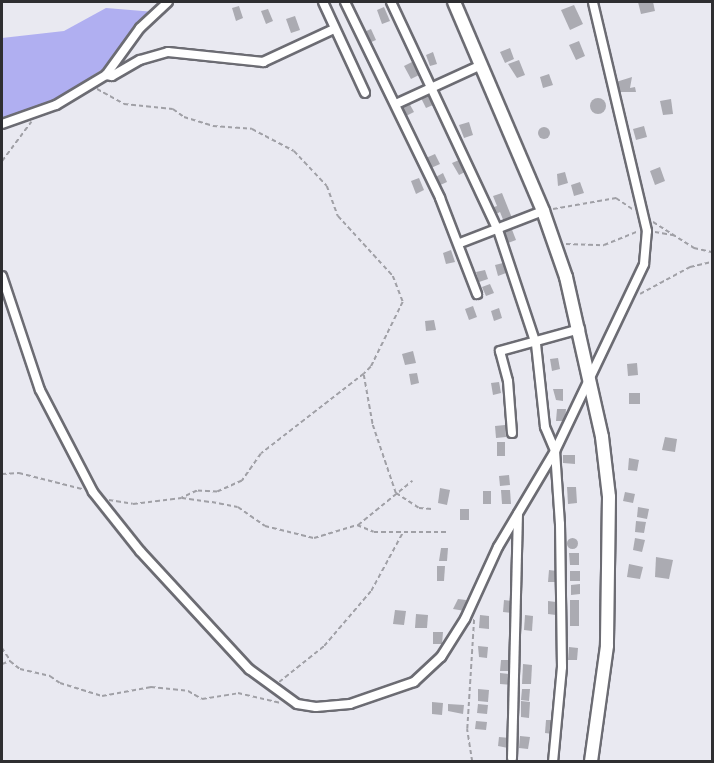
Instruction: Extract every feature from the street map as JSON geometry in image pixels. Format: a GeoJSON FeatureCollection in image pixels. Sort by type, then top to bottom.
{"type":"FeatureCollection","features":[{"type":"Feature","properties":{"kind":"main road"},"geometry":{"type":"LineString","coordinates":[[454,2],[543,211],[580,329],[591,379],[609,497],[610,561],[607,646],[591,762]]}},
{"type":"Feature","properties":{"kind":"street"},"geometry":{"type":"LineString","coordinates":[[2,124],[36,113],[91,85],[105,75],[140,28],[168,2]]}},
{"type":"Feature","properties":{"kind":"street"},"geometry":{"type":"LineString","coordinates":[[323,2],[365,93]]}},
{"type":"Feature","properties":{"kind":"street"},"geometry":{"type":"LineString","coordinates":[[345,2],[396,104],[460,243],[477,294]]}},
{"type":"Feature","properties":{"kind":"street"},"geometry":{"type":"LineString","coordinates":[[391,2],[498,230],[536,344],[545,427],[555,451],[560,524],[562,667],[553,762]]}},
{"type":"Feature","properties":{"kind":"street"},"geometry":{"type":"LineString","coordinates":[[2,276],[40,390],[93,492],[140,551],[272,689],[297,704],[316,707],[350,704],[414,682],[431,670],[465,619],[518,513],[555,451],[644,264],[647,231],[593,2]]}},
{"type":"Feature","properties":{"kind":"street"},"geometry":{"type":"LineString","coordinates":[[105,75],[112,76],[140,60],[168,52],[263,62],[334,29]]}},
{"type":"Feature","properties":{"kind":"street"},"geometry":{"type":"LineString","coordinates":[[396,104],[481,66]]}},
{"type":"Feature","properties":{"kind":"street"},"geometry":{"type":"LineString","coordinates":[[460,243],[543,211]]}},
{"type":"Feature","properties":{"kind":"street"},"geometry":{"type":"LineString","coordinates":[[512,433],[508,381],[500,351],[536,344],[580,329]]}},
{"type":"Feature","properties":{"kind":"street"},"geometry":{"type":"LineString","coordinates":[[512,758],[518,513]]}},
{"type":"Feature","properties":{"kind":"path"},"geometry":{"type":"LineString","coordinates":[[91,85],[124,104],[173,109],[184,117],[213,126],[252,129],[294,151],[327,186],[338,216],[393,276],[403,302],[371,367],[364,374],[261,454],[242,481],[217,492],[197,491],[182,498]]}},
{"type":"Feature","properties":{"kind":"path"},"geometry":{"type":"LineString","coordinates":[[2,161],[36,113]]}},
{"type":"Feature","properties":{"kind":"path"},"geometry":{"type":"LineString","coordinates":[[543,211],[616,198],[644,219],[663,225],[694,248],[712,252]]}},
{"type":"Feature","properties":{"kind":"path"},"geometry":{"type":"LineString","coordinates":[[555,245],[579,242],[604,245],[634,230],[678,236]]}},
{"type":"Feature","properties":{"kind":"path"},"geometry":{"type":"LineString","coordinates":[[626,301],[680,272],[712,262]]}},
{"type":"Feature","properties":{"kind":"path"},"geometry":{"type":"LineString","coordinates":[[364,374],[373,425],[396,493],[419,508],[432,509]]}},
{"type":"Feature","properties":{"kind":"path"},"geometry":{"type":"LineString","coordinates":[[2,474],[19,473],[133,504],[182,498],[238,507],[265,526],[314,538],[357,525],[412,481]]}},
{"type":"Feature","properties":{"kind":"path"},"geometry":{"type":"LineString","coordinates":[[357,525],[374,532],[402,534],[446,532]]}},
{"type":"Feature","properties":{"kind":"path"},"geometry":{"type":"LineString","coordinates":[[272,689],[324,646],[371,591],[402,534]]}},
{"type":"Feature","properties":{"kind":"path"},"geometry":{"type":"LineString","coordinates":[[471,762],[466,729],[474,613]]}},
{"type":"Feature","properties":{"kind":"path"},"geometry":{"type":"LineString","coordinates":[[2,648],[10,661],[20,669],[50,676],[60,683],[102,696],[151,687],[188,691],[202,699],[238,693],[297,704]]}},
{"type":"Feature","properties":{"kind":"path"},"geometry":{"type":"LineString","coordinates":[[2,664],[10,661]]}},
{"type":"Feature","properties":{"kind":"shaded area"},"geometry":{"type":"Polygon","coordinates":[[[106,8],[155,12],[113,62],[62,96],[2,119],[2,38],[64,31],[106,8]]]}},
{"type":"Feature","properties":{"kind":"building"},"geometry":{"type":"Polygon","coordinates":[[[638,2],[653,2],[655,11],[641,14],[638,2]]]}},
{"type":"Feature","properties":{"kind":"building"},"geometry":{"type":"Polygon","coordinates":[[[574,5],[583,24],[570,30],[561,10],[574,5]]]}},
{"type":"Feature","properties":{"kind":"building"},"geometry":{"type":"Polygon","coordinates":[[[239,6],[243,18],[236,21],[232,8],[239,6]]]}},
{"type":"Feature","properties":{"kind":"building"},"geometry":{"type":"Polygon","coordinates":[[[384,7],[390,21],[382,24],[377,10],[384,7]]]}},
{"type":"Feature","properties":{"kind":"building"},"geometry":{"type":"Polygon","coordinates":[[[268,9],[273,21],[266,24],[261,11],[268,9]]]}},
{"type":"Feature","properties":{"kind":"building"},"geometry":{"type":"Polygon","coordinates":[[[295,16],[300,30],[291,33],[286,19],[295,16]]]}},
{"type":"Feature","properties":{"kind":"building"},"geometry":{"type":"Polygon","coordinates":[[[371,29],[376,40],[369,43],[364,32],[371,29]]]}},
{"type":"Feature","properties":{"kind":"building"},"geometry":{"type":"Polygon","coordinates":[[[579,41],[585,56],[576,60],[569,45],[579,41]]]}},
{"type":"Feature","properties":{"kind":"building"},"geometry":{"type":"Polygon","coordinates":[[[510,48],[514,59],[505,63],[500,52],[510,48]]]}},
{"type":"Feature","properties":{"kind":"building"},"geometry":{"type":"Polygon","coordinates":[[[433,52],[437,64],[430,66],[426,55],[433,52]]]}},
{"type":"Feature","properties":{"kind":"building"},"geometry":{"type":"Polygon","coordinates":[[[519,60],[525,75],[517,78],[508,64],[519,60]]]}},
{"type":"Feature","properties":{"kind":"building"},"geometry":{"type":"Polygon","coordinates":[[[412,62],[419,75],[411,79],[404,66],[412,62]]]}},
{"type":"Feature","properties":{"kind":"building"},"geometry":{"type":"Polygon","coordinates":[[[549,74],[553,85],[543,88],[540,77],[549,74]]]}},
{"type":"Feature","properties":{"kind":"building"},"geometry":{"type":"Polygon","coordinates":[[[632,77],[630,88],[635,87],[636,92],[618,92],[616,82],[632,77]]]}},
{"type":"Feature","properties":{"kind":"building"},"geometry":{"type":"Polygon","coordinates":[[[426,92],[433,105],[426,108],[420,96],[426,92]]]}},
{"type":"Feature","properties":{"kind":"building"},"geometry":{"type":"Polygon","coordinates":[[[598,98],[606,106],[598,114],[590,106],[598,98]]]}},
{"type":"Feature","properties":{"kind":"building"},"geometry":{"type":"Polygon","coordinates":[[[671,99],[673,114],[663,115],[660,101],[671,99]]]}},
{"type":"Feature","properties":{"kind":"building"},"geometry":{"type":"Polygon","coordinates":[[[408,101],[414,112],[406,116],[400,105],[408,101]]]}},
{"type":"Feature","properties":{"kind":"building"},"geometry":{"type":"Polygon","coordinates":[[[469,122],[473,135],[464,138],[459,125],[469,122]]]}},
{"type":"Feature","properties":{"kind":"building"},"geometry":{"type":"Polygon","coordinates":[[[644,126],[647,137],[636,140],[633,129],[644,126]]]}},
{"type":"Feature","properties":{"kind":"building"},"geometry":{"type":"Polygon","coordinates":[[[546,127],[550,133],[546,139],[542,139],[538,131],[546,127]]]}},
{"type":"Feature","properties":{"kind":"building"},"geometry":{"type":"Polygon","coordinates":[[[435,154],[440,164],[431,168],[426,158],[435,154]]]}},
{"type":"Feature","properties":{"kind":"building"},"geometry":{"type":"Polygon","coordinates":[[[459,160],[465,172],[459,175],[452,163],[459,160]]]}},
{"type":"Feature","properties":{"kind":"building"},"geometry":{"type":"Polygon","coordinates":[[[660,167],[665,181],[655,185],[650,171],[660,167]]]}},
{"type":"Feature","properties":{"kind":"building"},"geometry":{"type":"Polygon","coordinates":[[[565,172],[568,183],[558,186],[557,174],[565,172]]]}},
{"type":"Feature","properties":{"kind":"building"},"geometry":{"type":"Polygon","coordinates":[[[443,173],[447,182],[438,186],[434,178],[443,173]]]}},
{"type":"Feature","properties":{"kind":"building"},"geometry":{"type":"Polygon","coordinates":[[[419,178],[424,190],[416,194],[411,181],[419,178]]]}},
{"type":"Feature","properties":{"kind":"building"},"geometry":{"type":"Polygon","coordinates":[[[580,182],[584,193],[574,196],[571,185],[580,182]]]}},
{"type":"Feature","properties":{"kind":"building"},"geometry":{"type":"Polygon","coordinates":[[[502,193],[512,218],[504,222],[500,212],[494,215],[491,208],[497,206],[493,196],[502,193]]]}},
{"type":"Feature","properties":{"kind":"building"},"geometry":{"type":"Polygon","coordinates":[[[511,227],[516,240],[508,243],[503,229],[511,227]]]}},
{"type":"Feature","properties":{"kind":"building"},"geometry":{"type":"Polygon","coordinates":[[[451,250],[455,262],[446,264],[443,253],[451,250]]]}},
{"type":"Feature","properties":{"kind":"building"},"geometry":{"type":"Polygon","coordinates":[[[503,263],[506,273],[498,276],[495,265],[503,263]]]}},
{"type":"Feature","properties":{"kind":"building"},"geometry":{"type":"Polygon","coordinates":[[[485,270],[488,279],[479,282],[476,272],[485,270]]]}},
{"type":"Feature","properties":{"kind":"building"},"geometry":{"type":"Polygon","coordinates":[[[490,284],[494,293],[486,296],[482,287],[490,284]]]}},
{"type":"Feature","properties":{"kind":"building"},"geometry":{"type":"Polygon","coordinates":[[[473,306],[477,317],[469,320],[465,309],[473,306]]]}},
{"type":"Feature","properties":{"kind":"building"},"geometry":{"type":"Polygon","coordinates":[[[499,308],[502,318],[494,321],[491,311],[499,308]]]}},
{"type":"Feature","properties":{"kind":"building"},"geometry":{"type":"Polygon","coordinates":[[[434,320],[436,330],[426,331],[425,321],[434,320]]]}},
{"type":"Feature","properties":{"kind":"building"},"geometry":{"type":"Polygon","coordinates":[[[413,351],[416,363],[405,365],[402,354],[413,351]]]}},
{"type":"Feature","properties":{"kind":"building"},"geometry":{"type":"Polygon","coordinates":[[[558,358],[560,369],[552,371],[550,359],[558,358]]]}},
{"type":"Feature","properties":{"kind":"building"},"geometry":{"type":"Polygon","coordinates":[[[637,363],[638,375],[628,376],[627,364],[637,363]]]}},
{"type":"Feature","properties":{"kind":"building"},"geometry":{"type":"Polygon","coordinates":[[[417,373],[419,383],[411,385],[409,374],[417,373]]]}},
{"type":"Feature","properties":{"kind":"building"},"geometry":{"type":"Polygon","coordinates":[[[499,382],[501,393],[493,395],[491,383],[499,382]]]}},
{"type":"Feature","properties":{"kind":"building"},"geometry":{"type":"Polygon","coordinates":[[[553,389],[563,389],[563,401],[556,400],[553,389]]]}},
{"type":"Feature","properties":{"kind":"building"},"geometry":{"type":"Polygon","coordinates":[[[629,393],[640,393],[640,404],[629,404],[629,393]]]}},
{"type":"Feature","properties":{"kind":"building"},"geometry":{"type":"Polygon","coordinates":[[[557,409],[566,409],[565,421],[556,421],[557,409]]]}},
{"type":"Feature","properties":{"kind":"building"},"geometry":{"type":"Polygon","coordinates":[[[505,425],[506,437],[496,438],[495,426],[505,425]]]}},
{"type":"Feature","properties":{"kind":"building"},"geometry":{"type":"Polygon","coordinates":[[[665,437],[677,439],[675,452],[662,450],[665,437]]]}},
{"type":"Feature","properties":{"kind":"building"},"geometry":{"type":"Polygon","coordinates":[[[497,442],[505,442],[505,456],[497,456],[497,442]]]}},
{"type":"Feature","properties":{"kind":"building"},"geometry":{"type":"Polygon","coordinates":[[[563,455],[575,455],[575,464],[563,463],[563,455]]]}},
{"type":"Feature","properties":{"kind":"building"},"geometry":{"type":"Polygon","coordinates":[[[629,458],[639,460],[637,471],[628,470],[629,458]]]}},
{"type":"Feature","properties":{"kind":"building"},"geometry":{"type":"Polygon","coordinates":[[[509,475],[510,485],[500,486],[499,476],[509,475]]]}},
{"type":"Feature","properties":{"kind":"building"},"geometry":{"type":"Polygon","coordinates":[[[567,487],[576,487],[577,503],[568,504],[567,487]]]}},
{"type":"Feature","properties":{"kind":"building"},"geometry":{"type":"Polygon","coordinates":[[[440,488],[450,490],[447,505],[438,503],[440,488]]]}},
{"type":"Feature","properties":{"kind":"building"},"geometry":{"type":"Polygon","coordinates":[[[501,490],[510,490],[511,504],[502,504],[501,490]]]}},
{"type":"Feature","properties":{"kind":"building"},"geometry":{"type":"Polygon","coordinates":[[[483,491],[491,491],[491,504],[483,504],[483,491]]]}},
{"type":"Feature","properties":{"kind":"building"},"geometry":{"type":"Polygon","coordinates":[[[625,492],[635,494],[633,503],[623,501],[625,492]]]}},
{"type":"Feature","properties":{"kind":"building"},"geometry":{"type":"Polygon","coordinates":[[[638,507],[649,509],[647,519],[637,517],[638,507]]]}},
{"type":"Feature","properties":{"kind":"building"},"geometry":{"type":"Polygon","coordinates":[[[460,509],[469,509],[469,520],[460,520],[460,509]]]}},
{"type":"Feature","properties":{"kind":"building"},"geometry":{"type":"Polygon","coordinates":[[[636,521],[646,522],[644,533],[635,532],[636,521]]]}},
{"type":"Feature","properties":{"kind":"building"},"geometry":{"type":"Polygon","coordinates":[[[572,537],[578,543],[572,549],[566,543],[572,537]]]}},
{"type":"Feature","properties":{"kind":"building"},"geometry":{"type":"Polygon","coordinates":[[[635,538],[645,540],[642,552],[633,550],[635,538]]]}},
{"type":"Feature","properties":{"kind":"building"},"geometry":{"type":"Polygon","coordinates":[[[441,548],[448,548],[447,561],[439,561],[441,548]]]}},
{"type":"Feature","properties":{"kind":"building"},"geometry":{"type":"Polygon","coordinates":[[[569,553],[579,553],[579,565],[570,565],[569,553]]]}},
{"type":"Feature","properties":{"kind":"building"},"geometry":{"type":"Polygon","coordinates":[[[656,557],[673,560],[669,579],[655,577],[656,557]]]}},
{"type":"Feature","properties":{"kind":"building"},"geometry":{"type":"Polygon","coordinates":[[[629,564],[643,567],[640,579],[627,577],[629,564]]]}},
{"type":"Feature","properties":{"kind":"building"},"geometry":{"type":"Polygon","coordinates":[[[437,566],[445,566],[444,581],[437,581],[437,566]]]}},
{"type":"Feature","properties":{"kind":"building"},"geometry":{"type":"Polygon","coordinates":[[[549,570],[557,571],[556,582],[548,582],[549,570]]]}},
{"type":"Feature","properties":{"kind":"building"},"geometry":{"type":"Polygon","coordinates":[[[570,571],[580,571],[580,581],[570,581],[570,571]]]}},
{"type":"Feature","properties":{"kind":"building"},"geometry":{"type":"Polygon","coordinates":[[[580,584],[580,594],[571,595],[571,585],[580,584]]]}},
{"type":"Feature","properties":{"kind":"building"},"geometry":{"type":"Polygon","coordinates":[[[458,599],[466,600],[465,611],[453,609],[458,599]]]}},
{"type":"Feature","properties":{"kind":"building"},"geometry":{"type":"Polygon","coordinates":[[[504,600],[513,601],[513,613],[503,612],[504,600]]]}},
{"type":"Feature","properties":{"kind":"building"},"geometry":{"type":"Polygon","coordinates":[[[570,600],[579,600],[579,626],[570,626],[570,600]]]}},
{"type":"Feature","properties":{"kind":"building"},"geometry":{"type":"Polygon","coordinates":[[[548,601],[556,602],[556,615],[548,614],[548,601]]]}},
{"type":"Feature","properties":{"kind":"building"},"geometry":{"type":"Polygon","coordinates":[[[395,610],[406,611],[404,625],[393,624],[395,610]]]}},
{"type":"Feature","properties":{"kind":"building"},"geometry":{"type":"Polygon","coordinates":[[[416,614],[428,615],[427,628],[415,628],[416,614]]]}},
{"type":"Feature","properties":{"kind":"building"},"geometry":{"type":"Polygon","coordinates":[[[480,615],[489,616],[489,629],[479,628],[480,615]]]}},
{"type":"Feature","properties":{"kind":"building"},"geometry":{"type":"Polygon","coordinates":[[[525,615],[533,616],[532,631],[524,630],[525,615]]]}},
{"type":"Feature","properties":{"kind":"building"},"geometry":{"type":"Polygon","coordinates":[[[433,632],[443,632],[442,644],[433,644],[433,632]]]}},
{"type":"Feature","properties":{"kind":"building"},"geometry":{"type":"Polygon","coordinates":[[[478,646],[488,647],[487,658],[479,657],[478,646]]]}},
{"type":"Feature","properties":{"kind":"building"},"geometry":{"type":"Polygon","coordinates":[[[569,647],[578,648],[577,660],[568,660],[569,647]]]}},
{"type":"Feature","properties":{"kind":"building"},"geometry":{"type":"Polygon","coordinates":[[[501,660],[510,660],[509,671],[500,671],[501,660]]]}},
{"type":"Feature","properties":{"kind":"building"},"geometry":{"type":"Polygon","coordinates":[[[523,664],[532,665],[531,684],[522,684],[523,664]]]}},
{"type":"Feature","properties":{"kind":"building"},"geometry":{"type":"Polygon","coordinates":[[[500,673],[509,674],[512,685],[500,684],[500,673]]]}},
{"type":"Feature","properties":{"kind":"building"},"geometry":{"type":"Polygon","coordinates":[[[478,689],[489,690],[488,702],[478,701],[478,689]]]}},
{"type":"Feature","properties":{"kind":"building"},"geometry":{"type":"Polygon","coordinates":[[[522,689],[530,689],[529,701],[521,700],[522,689]]]}},
{"type":"Feature","properties":{"kind":"building"},"geometry":{"type":"Polygon","coordinates":[[[521,701],[530,702],[529,718],[521,717],[521,701]]]}},
{"type":"Feature","properties":{"kind":"building"},"geometry":{"type":"Polygon","coordinates":[[[432,702],[443,703],[442,715],[432,714],[432,702]]]}},
{"type":"Feature","properties":{"kind":"building"},"geometry":{"type":"Polygon","coordinates":[[[448,704],[464,705],[463,714],[448,711],[448,704]]]}},
{"type":"Feature","properties":{"kind":"building"},"geometry":{"type":"Polygon","coordinates":[[[478,704],[488,705],[487,714],[477,713],[478,704]]]}},
{"type":"Feature","properties":{"kind":"building"},"geometry":{"type":"Polygon","coordinates":[[[546,720],[555,720],[553,734],[545,733],[546,720]]]}},
{"type":"Feature","properties":{"kind":"building"},"geometry":{"type":"Polygon","coordinates":[[[476,721],[487,722],[486,730],[475,729],[476,721]]]}},
{"type":"Feature","properties":{"kind":"building"},"geometry":{"type":"Polygon","coordinates":[[[520,736],[530,737],[528,749],[519,748],[520,736]]]}},
{"type":"Feature","properties":{"kind":"building"},"geometry":{"type":"Polygon","coordinates":[[[499,737],[510,738],[508,748],[498,746],[499,737]]]}}]}
